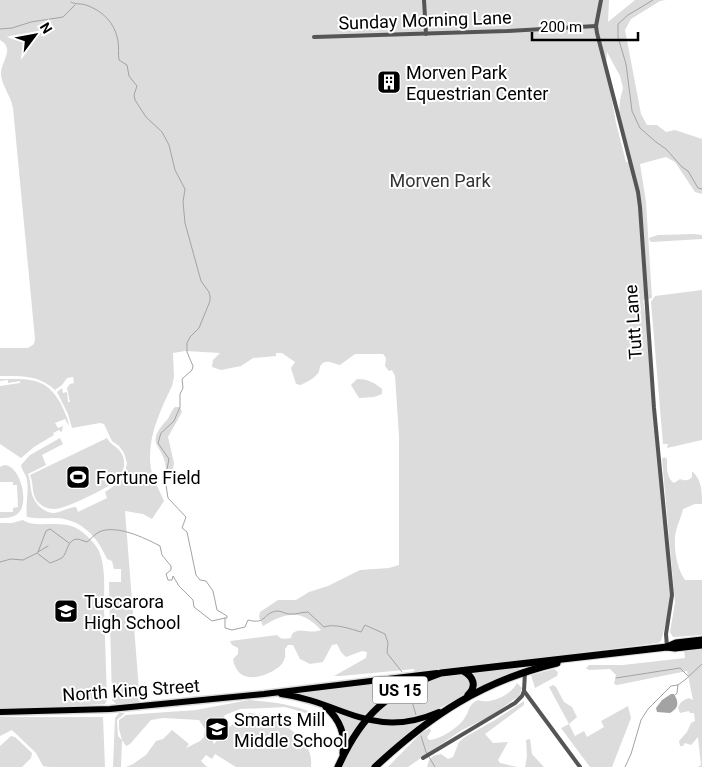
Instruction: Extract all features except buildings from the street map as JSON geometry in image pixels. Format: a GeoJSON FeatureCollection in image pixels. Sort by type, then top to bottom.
{"type":"FeatureCollection","features":[{"type":"Feature","properties":{"kind":"highway","name":"US 15"},"geometry":{"type":"LineString","coordinates":[[667,647],[676,643],[702,640]]}},
{"type":"Feature","properties":{"kind":"highway","name":"US 15"},"geometry":{"type":"LineString","coordinates":[[338,767],[358,729],[366,720],[380,705],[397,692],[415,682],[442,673],[462,670],[667,647],[702,645]]}},
{"type":"Feature","properties":{"kind":"highway","name":"US 15"},"geometry":{"type":"LineString","coordinates":[[375,767],[418,730],[443,711],[464,699],[489,686],[525,672],[581,657]]}},
{"type":"Feature","properties":{"kind":"highway"},"geometry":{"type":"LineString","coordinates":[[520,664],[524,667],[525,672]]}},
{"type":"Feature","properties":{"kind":"highway"},"geometry":{"type":"LineString","coordinates":[[462,670],[471,676],[474,684],[472,690],[464,699]]}},
{"type":"Feature","properties":{"kind":"highway"},"geometry":{"type":"LineString","coordinates":[[326,707],[336,718],[342,729],[344,739],[342,760]]}},
{"type":"Feature","properties":{"kind":"main road","name":"North King Street"},"geometry":{"type":"LineString","coordinates":[[0,712],[110,709],[264,694],[442,673]]}},
{"type":"Feature","properties":{"kind":"main road","name":"North King Street"},"geometry":{"type":"LineString","coordinates":[[264,694],[292,696],[380,723],[406,723],[443,711]]}},
{"type":"Feature","properties":{"kind":"street"},"geometry":{"type":"LineString","coordinates":[[424,0],[426,34]]}},
{"type":"Feature","properties":{"kind":"street","name":"Tutt Lane"},"geometry":{"type":"LineString","coordinates":[[601,0],[596,26],[638,192],[654,408],[672,595],[666,634],[667,647]]}},
{"type":"Feature","properties":{"kind":"street","name":"Sunday Morning Lane"},"geometry":{"type":"LineString","coordinates":[[314,38],[596,26]]}},
{"type":"Feature","properties":{"kind":"street"},"geometry":{"type":"LineString","coordinates":[[426,756],[516,703],[524,691],[525,672]]}},
{"type":"Feature","properties":{"kind":"street"},"geometry":{"type":"LineString","coordinates":[[524,691],[580,767]]}},
{"type":"Feature","properties":{"kind":"green space","name":"Morven Park"},"geometry":{"type":"Polygon","coordinates":[[[0,0],[609,0],[608,22],[635,0],[666,0],[660,1],[631,19],[625,30],[641,114],[647,125],[657,125],[666,132],[675,130],[702,139],[702,194],[695,192],[675,162],[666,157],[640,164],[646,202],[652,298],[643,300],[673,596],[661,641],[658,643],[415,674],[414,669],[341,676],[334,676],[366,658],[367,652],[362,651],[346,657],[337,644],[332,645],[323,662],[310,664],[300,659],[293,645],[288,645],[285,649],[283,662],[273,671],[254,677],[243,675],[235,666],[233,659],[238,654],[238,648],[232,645],[230,641],[277,635],[287,639],[291,638],[292,634],[298,631],[312,632],[321,630],[307,619],[294,615],[279,618],[263,626],[259,617],[260,612],[278,600],[296,600],[309,592],[328,586],[360,570],[389,568],[399,565],[399,436],[395,376],[392,370],[389,371],[385,366],[386,358],[383,354],[355,354],[340,365],[325,362],[320,366],[319,372],[312,379],[301,385],[296,384],[291,368],[295,362],[282,353],[276,353],[276,356],[253,358],[241,366],[221,370],[212,367],[213,360],[220,353],[185,351],[173,353],[174,377],[172,386],[155,426],[150,447],[152,473],[164,501],[152,519],[143,514],[125,511],[140,703],[116,704],[112,700],[109,582],[121,582],[121,569],[114,569],[112,561],[107,559],[93,536],[80,525],[64,519],[27,517],[27,480],[21,465],[30,455],[60,438],[63,444],[42,455],[46,465],[28,474],[31,491],[37,504],[50,513],[76,507],[78,512],[107,498],[105,492],[121,481],[125,474],[127,463],[124,453],[112,441],[104,424],[72,428],[68,414],[57,392],[62,388],[63,393],[67,392],[68,402],[70,402],[67,388],[70,384],[74,383],[73,377],[67,378],[55,390],[43,381],[36,379],[22,376],[0,376],[0,348],[28,348],[34,344],[35,339],[13,108],[1,75],[7,47],[0,40],[0,0]],[[607,52],[606,66],[616,123],[626,162],[632,163],[619,115],[623,88],[620,76],[607,52]]]}},
{"type":"Feature","properties":{"kind":"green space"},"geometry":{"type":"Polygon","coordinates":[[[658,235],[702,235],[702,239],[652,242],[649,238],[658,235]]]}},
{"type":"Feature","properties":{"kind":"green space"},"geometry":{"type":"Polygon","coordinates":[[[702,290],[702,440],[667,448],[668,444],[663,444],[651,302],[655,296],[702,290]]]}},
{"type":"Feature","properties":{"kind":"green space"},"geometry":{"type":"Polygon","coordinates":[[[0,379],[35,381],[49,388],[61,404],[69,426],[65,419],[55,423],[58,428],[63,426],[62,431],[59,430],[53,433],[54,435],[34,447],[21,458],[0,444],[0,386],[20,383],[20,381],[8,383],[8,380],[0,381],[0,379]]]}},
{"type":"Feature","properties":{"kind":"green space"},"geometry":{"type":"Polygon","coordinates":[[[357,379],[367,380],[376,384],[382,389],[382,394],[374,397],[359,398],[351,385],[357,379]]]}},
{"type":"Feature","properties":{"kind":"green space"},"geometry":{"type":"Polygon","coordinates":[[[175,407],[180,407],[182,412],[168,437],[174,463],[173,469],[170,471],[166,470],[163,455],[157,445],[156,435],[175,407]]]}},
{"type":"Feature","properties":{"kind":"green space","name":"Fortune Field"},"geometry":{"type":"Polygon","coordinates":[[[107,438],[122,453],[124,468],[118,480],[106,488],[67,506],[54,509],[44,507],[39,503],[34,495],[30,475],[107,438]]]}},
{"type":"Feature","properties":{"kind":"green space"},"geometry":{"type":"Polygon","coordinates":[[[664,457],[667,459],[668,475],[671,481],[674,483],[680,479],[690,479],[693,472],[701,487],[702,504],[695,504],[683,509],[676,530],[675,542],[678,565],[682,576],[685,580],[702,580],[702,635],[673,637],[670,632],[675,603],[662,459],[664,457]]]}},
{"type":"Feature","properties":{"kind":"green space"},"geometry":{"type":"Polygon","coordinates":[[[4,465],[10,467],[19,478],[22,487],[23,503],[16,515],[0,518],[0,512],[13,512],[13,508],[18,507],[17,485],[13,485],[13,482],[0,482],[0,467],[4,465]]]}},
{"type":"Feature","properties":{"kind":"green space"},"geometry":{"type":"Polygon","coordinates":[[[23,520],[34,524],[71,526],[87,536],[99,551],[104,579],[107,700],[105,704],[0,710],[0,523],[12,523],[23,520]]]}},
{"type":"Feature","properties":{"kind":"green space"},"geometry":{"type":"Polygon","coordinates":[[[702,648],[702,767],[698,767],[701,765],[698,737],[691,745],[685,743],[683,746],[680,746],[679,741],[687,732],[691,723],[695,721],[694,713],[689,711],[680,713],[678,708],[685,700],[689,698],[693,700],[687,671],[617,685],[614,684],[616,675],[610,669],[589,670],[586,668],[589,665],[623,665],[685,658],[684,650],[702,648]]]}},
{"type":"Feature","properties":{"kind":"green space"},"geometry":{"type":"Polygon","coordinates":[[[519,667],[519,671],[475,690],[469,672],[519,667]]]}},
{"type":"Feature","properties":{"kind":"green space"},"geometry":{"type":"Polygon","coordinates":[[[554,669],[558,672],[557,676],[535,688],[531,675],[554,669]]]}},
{"type":"Feature","properties":{"kind":"green space"},"geometry":{"type":"Polygon","coordinates":[[[463,674],[472,683],[467,694],[428,714],[407,720],[373,719],[372,715],[407,689],[443,675],[463,674]]]}},
{"type":"Feature","properties":{"kind":"green space"},"geometry":{"type":"Polygon","coordinates":[[[418,678],[365,718],[283,692],[418,678]]]}},
{"type":"Feature","properties":{"kind":"green space"},"geometry":{"type":"Polygon","coordinates":[[[517,683],[522,688],[519,696],[491,716],[462,730],[408,767],[388,767],[421,733],[430,728],[431,731],[427,737],[429,740],[443,736],[461,722],[475,702],[478,700],[488,701],[500,698],[517,683]]]}},
{"type":"Feature","properties":{"kind":"green space"},"geometry":{"type":"Polygon","coordinates":[[[553,685],[564,702],[572,707],[577,717],[569,724],[549,687],[553,685]]]}},
{"type":"Feature","properties":{"kind":"green space"},"geometry":{"type":"Polygon","coordinates":[[[249,700],[298,707],[314,713],[315,719],[309,714],[285,707],[240,709],[225,715],[213,730],[212,739],[214,744],[228,728],[249,713],[262,715],[286,726],[297,736],[309,752],[311,767],[236,767],[215,754],[212,759],[206,755],[201,761],[207,767],[126,767],[146,755],[156,741],[163,739],[172,730],[189,744],[186,748],[200,741],[204,737],[205,729],[199,720],[163,718],[151,720],[130,744],[126,746],[122,740],[119,720],[126,715],[196,710],[249,700]]]}},
{"type":"Feature","properties":{"kind":"green space"},"geometry":{"type":"Polygon","coordinates":[[[524,701],[524,705],[485,734],[493,743],[508,742],[498,760],[500,763],[517,767],[427,767],[431,757],[435,755],[441,754],[448,759],[453,757],[459,742],[465,737],[524,701]]]}},
{"type":"Feature","properties":{"kind":"green space"},"geometry":{"type":"Polygon","coordinates":[[[628,706],[631,718],[612,767],[590,767],[561,728],[569,724],[575,736],[584,731],[587,737],[604,727],[601,721],[628,706]]]}},
{"type":"Feature","properties":{"kind":"green space"},"geometry":{"type":"Polygon","coordinates":[[[333,710],[363,720],[346,748],[333,710]]]}},
{"type":"Feature","properties":{"kind":"green space"},"geometry":{"type":"Polygon","coordinates":[[[119,713],[125,713],[117,720],[118,736],[122,740],[121,767],[113,767],[115,718],[119,713]]]}},
{"type":"Feature","properties":{"kind":"green space"},"geometry":{"type":"Polygon","coordinates":[[[0,717],[103,717],[105,767],[43,766],[36,753],[12,730],[0,736],[0,717]]]}},
{"type":"Feature","properties":{"kind":"green space"},"geometry":{"type":"Polygon","coordinates":[[[425,720],[404,736],[372,767],[342,767],[357,736],[368,722],[391,726],[425,720]]]}},
{"type":"Feature","properties":{"kind":"green space"},"geometry":{"type":"Polygon","coordinates":[[[11,736],[15,737],[32,753],[31,758],[22,767],[0,767],[0,746],[11,736]]]}},
{"type":"Feature","properties":{"kind":"green space"},"geometry":{"type":"Polygon","coordinates":[[[530,739],[532,754],[544,767],[525,767],[527,756],[526,740],[530,739]]]}},
{"type":"Feature","properties":{"kind":"shaded area"},"geometry":{"type":"Polygon","coordinates":[[[674,694],[677,700],[675,709],[670,713],[657,712],[656,708],[662,700],[674,694]]]}},
{"type":"Feature","properties":{"kind":"waterway"},"geometry":{"type":"LineString","coordinates":[[653,0],[628,15],[618,24],[618,37],[626,64],[632,111],[640,128],[666,149],[688,171],[698,188],[702,189]]}},
{"type":"Feature","properties":{"kind":"waterway"},"geometry":{"type":"LineString","coordinates":[[71,2],[84,4],[98,11],[111,23],[118,41],[119,60],[127,65],[129,76],[137,86],[134,95],[135,100],[146,117],[162,132],[169,145],[175,170],[185,189],[183,202],[185,223],[201,281],[209,292],[210,301],[199,328],[187,343],[187,352],[193,366],[192,370],[182,379],[183,388],[180,394],[180,407],[174,421],[161,433],[158,443],[169,459],[165,479],[168,498],[186,517],[182,528],[187,532],[196,575],[200,580],[206,581],[213,591],[217,610],[227,616],[225,618]]}},
{"type":"Feature","properties":{"kind":"waterway"},"geometry":{"type":"LineString","coordinates":[[0,29],[63,17],[75,5]]}},
{"type":"Feature","properties":{"kind":"waterway"},"geometry":{"type":"LineString","coordinates":[[38,552],[46,531],[50,529],[69,543]]}},
{"type":"Feature","properties":{"kind":"waterway"},"geometry":{"type":"LineString","coordinates":[[0,562],[11,559],[23,560],[37,553],[50,563],[62,558],[70,543],[74,540],[78,539],[87,542],[98,533],[106,530],[130,533],[160,546],[162,555],[171,566],[171,570],[166,574],[168,580],[172,580],[173,576],[179,586],[193,600],[194,607],[212,621],[225,618],[225,628],[232,630],[245,627],[248,620],[262,620],[272,612],[277,611],[288,614],[308,612],[324,627],[337,626],[361,632],[365,625],[385,634],[388,643],[387,653],[402,672]]}},
{"type":"Feature","properties":{"kind":"waterway"},"geometry":{"type":"LineString","coordinates":[[38,552],[48,546]]}},
{"type":"Feature","properties":{"kind":"waterway"},"geometry":{"type":"LineString","coordinates":[[625,767],[641,720],[648,709],[671,686],[678,685],[702,664]]}},
{"type":"Feature","properties":{"kind":"waterway"},"geometry":{"type":"LineString","coordinates":[[616,678],[680,668],[688,676]]}},
{"type":"Feature","properties":{"kind":"waterway"},"geometry":{"type":"LineString","coordinates":[[675,695],[678,685]]}},
{"type":"Feature","properties":{"kind":"waterway"},"geometry":{"type":"LineString","coordinates":[[409,691],[416,715]]}},
{"type":"Feature","properties":{"kind":"waterway"},"geometry":{"type":"LineString","coordinates":[[421,736],[426,752],[435,767]]}},
{"type":"Feature","properties":{"kind":"place","name":"Morven Park Equestrian Center"},"geometry":{"type":"Point","coordinates":[389,82]}},
{"type":"Feature","properties":{"kind":"place","name":"Fortune Field"},"geometry":{"type":"Point","coordinates":[78,477]}},
{"type":"Feature","properties":{"kind":"place","name":"Tuscarora High School"},"geometry":{"type":"Point","coordinates":[66,611]}},
{"type":"Feature","properties":{"kind":"place","name":"Smarts Mill Middle School"},"geometry":{"type":"Point","coordinates":[217,729]}}]}
